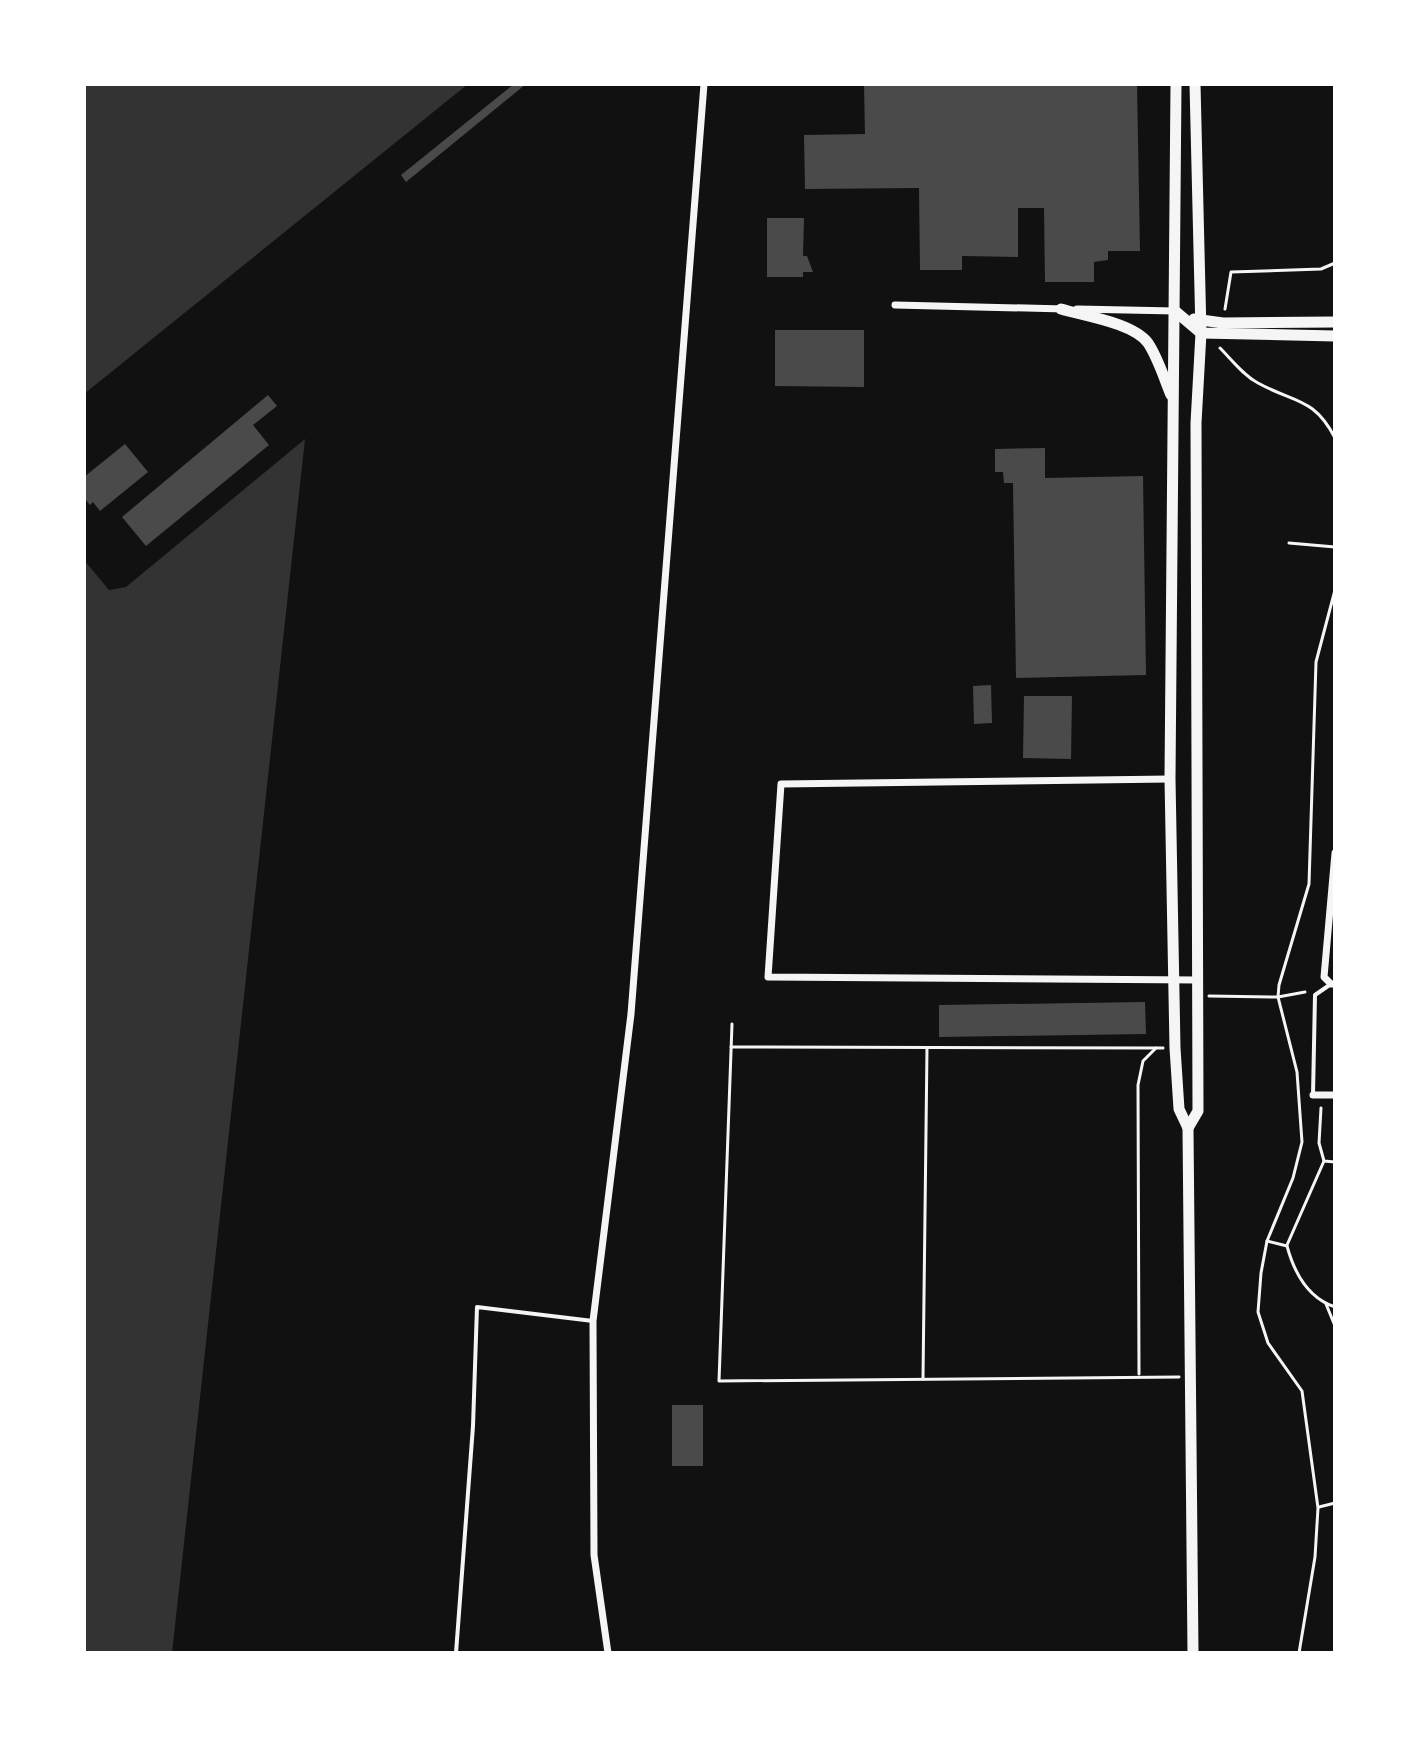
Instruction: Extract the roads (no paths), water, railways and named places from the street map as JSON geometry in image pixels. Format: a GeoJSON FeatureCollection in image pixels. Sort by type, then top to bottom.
{"type":"FeatureCollection","features":[{"type":"Feature","properties":{"kind":"main road"},"geometry":{"type":"LineString","coordinates":[[1176,84],[1170,779],[1175,1048],[1179,1109],[1188,1128],[1193,1653]]}},
{"type":"Feature","properties":{"kind":"main road"},"geometry":{"type":"LineString","coordinates":[[1188,1128],[1198,1111],[1196,423],[1201,327],[1195,84]]}},
{"type":"Feature","properties":{"kind":"main road"},"geometry":{"type":"LineString","coordinates":[[1061,309],[1132,330],[1143,338],[1150,346],[1174,401]]}},
{"type":"Feature","properties":{"kind":"main road"},"geometry":{"type":"LineString","coordinates":[[1175,311],[1221,335],[1335,336]]}},
{"type":"Feature","properties":{"kind":"main road"},"geometry":{"type":"LineString","coordinates":[[1201,327],[1335,322]]}},
{"type":"Feature","properties":{"kind":"street"},"geometry":{"type":"LineString","coordinates":[[608,1653],[594,1555],[593,1321],[631,1014],[704,84]]}},
{"type":"Feature","properties":{"kind":"street"},"geometry":{"type":"LineString","coordinates":[[895,305],[1175,311]]}},
{"type":"Feature","properties":{"kind":"street"},"geometry":{"type":"LineString","coordinates":[[1170,779],[781,784],[768,977],[1198,980]]}},
{"type":"Feature","properties":{"kind":"street"},"geometry":{"type":"LineString","coordinates":[[1333,984],[1324,977],[1335,853]]}},
{"type":"Feature","properties":{"kind":"street"},"geometry":{"type":"LineString","coordinates":[[1313,1095],[1335,1095]]}},
{"type":"Feature","properties":{"kind":"lane"},"geometry":{"type":"LineString","coordinates":[[1313,1095],[1315,995],[1333,984]]}},
{"type":"Feature","properties":{"kind":"lane"},"geometry":{"type":"LineString","coordinates":[[456,1653],[473,1426],[477,1307],[593,1321]]}}]}
